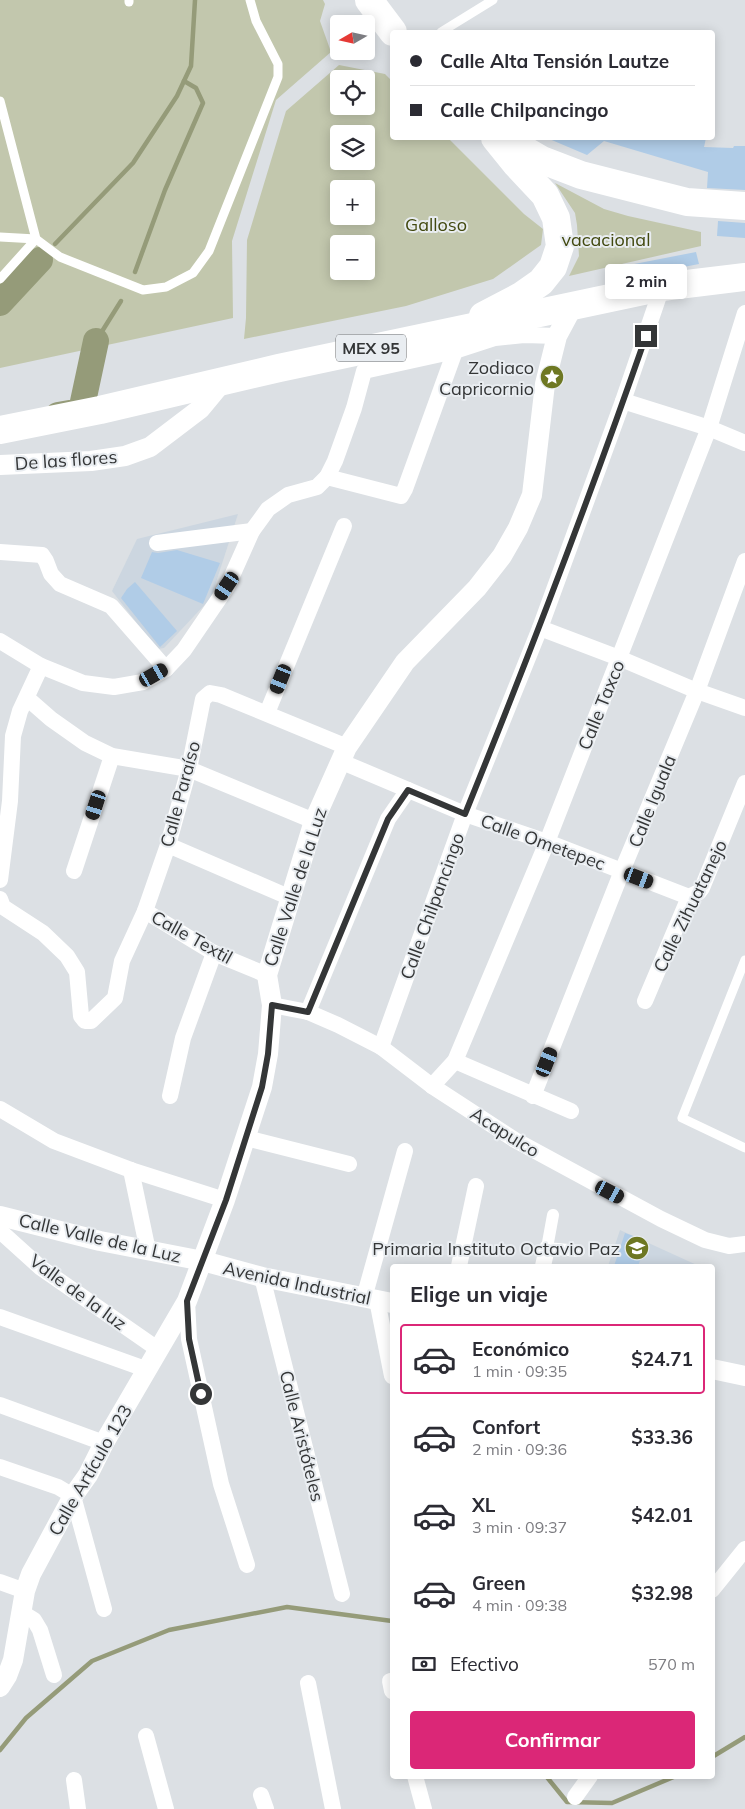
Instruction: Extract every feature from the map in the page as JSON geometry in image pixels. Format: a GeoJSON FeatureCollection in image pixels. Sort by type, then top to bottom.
{"type":"FeatureCollection","features":[{"type":"Feature","properties":{"kind":"highway"},"geometry":{"type":"LineString","coordinates":[[369,0],[392,30]]}},
{"type":"Feature","properties":{"kind":"highway"},"geometry":{"type":"LineString","coordinates":[[455,341],[541,282],[553,267],[560,246],[556,218],[545,195],[497,140]]}},
{"type":"Feature","properties":{"kind":"highway"},"geometry":{"type":"LineString","coordinates":[[506,140],[542,160],[581,175],[688,202],[745,206]]}},
{"type":"Feature","properties":{"kind":"highway","name":"MEX 95"},"geometry":{"type":"LineString","coordinates":[[0,430],[100,410],[224,380],[455,341],[572,308],[662,287],[745,277]]}},
{"type":"Feature","properties":{"kind":"street","name":"Calle Chilpancingo"},"geometry":{"type":"LineString","coordinates":[[381,1048],[465,814],[540,628],[624,402],[662,287]]}},
{"type":"Feature","properties":{"kind":"street","name":"Calle Valle de la Luz"},"geometry":{"type":"LineString","coordinates":[[0,1216],[100,1241],[203,1261],[226,1200],[262,1087],[268,1054],[272,1005],[267,975],[314,821],[345,754],[405,662],[477,588],[502,556],[518,528],[532,496],[545,384],[557,336],[572,308]]}},
{"type":"Feature","properties":{"kind":"street","name":"Calle Taxco"},"geometry":{"type":"LineString","coordinates":[[432,1086],[455,1061],[547,842],[709,428],[745,313]]}},
{"type":"Feature","properties":{"kind":"street"},"geometry":{"type":"LineString","coordinates":[[0,641],[41,666],[83,683],[114,687],[143,682],[166,668],[184,650],[227,586],[252,531],[268,508],[288,495],[317,486],[327,477],[345,434],[364,371],[455,341],[524,335],[557,336]]}},
{"type":"Feature","properties":{"kind":"street"},"geometry":{"type":"LineString","coordinates":[[327,477],[400,496],[405,489],[455,341]]}},
{"type":"Feature","properties":{"kind":"street","name":"De las flores"},"geometry":{"type":"LineString","coordinates":[[0,465],[91,461],[125,456],[150,446],[200,409],[224,380]]}},
{"type":"Feature","properties":{"kind":"street"},"geometry":{"type":"LineString","coordinates":[[624,402],[709,428],[745,443]]}},
{"type":"Feature","properties":{"kind":"street"},"geometry":{"type":"LineString","coordinates":[[267,713],[344,526]]}},
{"type":"Feature","properties":{"kind":"street"},"geometry":{"type":"LineString","coordinates":[[158,544],[252,531]]}},
{"type":"Feature","properties":{"kind":"street"},"geometry":{"type":"LineString","coordinates":[[0,552],[42,555],[51,574],[60,584],[111,606],[166,668]]}},
{"type":"Feature","properties":{"kind":"street","name":"Calle Iguala"},"geometry":{"type":"LineString","coordinates":[[534,1096],[622,871],[741,589],[745,561]]}},
{"type":"Feature","properties":{"kind":"street"},"geometry":{"type":"LineString","coordinates":[[540,628],[620,658],[697,691],[745,708]]}},
{"type":"Feature","properties":{"kind":"street"},"geometry":{"type":"LineString","coordinates":[[0,880],[10,801],[6,732],[27,698],[41,666]]}},
{"type":"Feature","properties":{"kind":"street","name":"Calle Paraíso"},"geometry":{"type":"LineString","coordinates":[[2,903],[43,933],[67,956],[77,972],[81,1016],[84,1020],[91,1021],[115,998],[122,961],[145,911],[168,845],[204,699],[210,693],[221,695],[267,713],[345,754]]}},
{"type":"Feature","properties":{"kind":"street"},"geometry":{"type":"LineString","coordinates":[[27,698],[51,719],[85,743],[112,756],[188,769],[314,821]]}},
{"type":"Feature","properties":{"kind":"street","name":"Calle Ometepec"},"geometry":{"type":"LineString","coordinates":[[345,754],[408,790],[465,814],[547,842],[690,897]]}},
{"type":"Feature","properties":{"kind":"street"},"geometry":{"type":"LineString","coordinates":[[74,871],[112,756]]}},
{"type":"Feature","properties":{"kind":"street","name":"Calle Zihuatanejo"},"geometry":{"type":"LineString","coordinates":[[645,1001],[690,897],[702,888],[745,783]]}},
{"type":"Feature","properties":{"kind":"street"},"geometry":{"type":"LineString","coordinates":[[308,1012],[388,819],[408,790]]}},
{"type":"Feature","properties":{"kind":"street"},"geometry":{"type":"LineString","coordinates":[[168,845],[291,898]]}},
{"type":"Feature","properties":{"kind":"street","name":"Calle Textil"},"geometry":{"type":"LineString","coordinates":[[145,911],[214,953],[267,975]]}},
{"type":"Feature","properties":{"kind":"street"},"geometry":{"type":"LineString","coordinates":[[170,1096],[183,1038],[214,953]]}},
{"type":"Feature","properties":{"kind":"street","name":"Acapulco"},"geometry":{"type":"LineString","coordinates":[[272,1005],[308,1012],[338,1025],[381,1048],[432,1086],[515,1140],[661,1219],[705,1240],[730,1246],[745,1244]]}},
{"type":"Feature","properties":{"kind":"street"},"geometry":{"type":"LineString","coordinates":[[455,1061],[571,1111]]}},
{"type":"Feature","properties":{"kind":"street"},"geometry":{"type":"LineString","coordinates":[[0,1109],[54,1141],[131,1170],[226,1200]]}},
{"type":"Feature","properties":{"kind":"street"},"geometry":{"type":"LineString","coordinates":[[246,1138],[349,1164]]}},
{"type":"Feature","properties":{"kind":"street"},"geometry":{"type":"LineString","coordinates":[[390,1365],[378,1300],[405,1151]]}},
{"type":"Feature","properties":{"kind":"street"},"geometry":{"type":"LineString","coordinates":[[131,1170],[148,1251]]}},
{"type":"Feature","properties":{"kind":"street"},"geometry":{"type":"LineString","coordinates":[[459,1264],[476,1186]]}},
{"type":"Feature","properties":{"kind":"street"},"geometry":{"type":"LineString","coordinates":[[543,1264],[552,1215]]}},
{"type":"Feature","properties":{"kind":"street","name":"Valle de la luz"},"geometry":{"type":"LineString","coordinates":[[0,1231],[41,1268],[159,1350]]}},
{"type":"Feature","properties":{"kind":"street"},"geometry":{"type":"LineString","coordinates":[[547,1248],[579,1251]]}},
{"type":"Feature","properties":{"kind":"street","name":"Avenida Industrial"},"geometry":{"type":"LineString","coordinates":[[203,1261],[262,1277],[378,1300]]}},
{"type":"Feature","properties":{"kind":"street","name":"Calle Artículo 123"},"geometry":{"type":"LineString","coordinates":[[0,1687],[8,1676],[13,1660],[25,1591],[31,1574],[73,1496],[88,1475],[104,1443],[187,1301],[203,1261]]}},
{"type":"Feature","properties":{"kind":"street","name":"Calle Aristóteles"},"geometry":{"type":"LineString","coordinates":[[262,1277],[342,1594]]}},
{"type":"Feature","properties":{"kind":"street"},"geometry":{"type":"LineString","coordinates":[[187,1301],[189,1339],[221,1484],[247,1565]]}},
{"type":"Feature","properties":{"kind":"street"},"geometry":{"type":"LineString","coordinates":[[0,1317],[148,1370]]}},
{"type":"Feature","properties":{"kind":"street"},"geometry":{"type":"LineString","coordinates":[[715,1370],[745,1376]]}},
{"type":"Feature","properties":{"kind":"street"},"geometry":{"type":"LineString","coordinates":[[0,1405],[104,1443]]}},
{"type":"Feature","properties":{"kind":"street"},"geometry":{"type":"LineString","coordinates":[[0,1467],[58,1487],[73,1496],[104,1609]]}},
{"type":"Feature","properties":{"kind":"street"},"geometry":{"type":"LineString","coordinates":[[715,1586],[745,1549]]}},
{"type":"Feature","properties":{"kind":"street"},"geometry":{"type":"LineString","coordinates":[[0,1582],[25,1591]]}},
{"type":"Feature","properties":{"kind":"street"},"geometry":{"type":"LineString","coordinates":[[21,1612],[34,1620],[40,1630],[54,1675]]}},
{"type":"Feature","properties":{"kind":"street"},"geometry":{"type":"LineString","coordinates":[[308,1684],[333,1809]]}},
{"type":"Feature","properties":{"kind":"street"},"geometry":{"type":"LineString","coordinates":[[146,1736],[166,1809]]}},
{"type":"Feature","properties":{"kind":"street"},"geometry":{"type":"LineString","coordinates":[[416,1779],[424,1809]]}},
{"type":"Feature","properties":{"kind":"street"},"geometry":{"type":"LineString","coordinates":[[575,1797],[588,1779]]}},
{"type":"Feature","properties":{"kind":"street"},"geometry":{"type":"LineString","coordinates":[[74,1780],[78,1809]]}},
{"type":"Feature","properties":{"kind":"lane"},"geometry":{"type":"LineString","coordinates":[[0,237],[36,239],[60,257],[143,290],[166,287],[192,273],[209,251],[278,77],[278,64],[256,21],[250,0]]}},
{"type":"Feature","properties":{"kind":"lane"},"geometry":{"type":"LineString","coordinates":[[444,30],[493,0]]}},
{"type":"Feature","properties":{"kind":"lane"},"geometry":{"type":"LineString","coordinates":[[0,101],[36,239]]}},
{"type":"Feature","properties":{"kind":"lane"},"geometry":{"type":"LineString","coordinates":[[0,279],[36,239]]}},
{"type":"Feature","properties":{"kind":"lane"},"geometry":{"type":"LineString","coordinates":[[745,960],[682,1118],[745,1148]]}},
{"type":"Feature","properties":{"kind":"shaded area"},"geometry":{"type":"Polygon","coordinates":[[[238,514],[211,598],[164,648],[157,649],[112,591],[137,539],[238,514]]]}},
{"type":"Feature","properties":{"kind":"shaded area","name":"Primaria Instituto Octavio Paz"},"geometry":{"type":"Polygon","coordinates":[[[620,1230],[695,1264],[609,1264],[620,1230]]]}},
{"type":"Feature","properties":{"kind":"green space"},"geometry":{"type":"Polygon","coordinates":[[[0,0],[323,0],[325,4],[320,21],[330,53],[276,100],[232,241],[233,318],[0,368],[0,0]]]}},
{"type":"Feature","properties":{"kind":"green space","name":"Galloso"},"geometry":{"type":"Polygon","coordinates":[[[339,65],[365,70],[333,70],[339,65]]]}},
{"type":"Feature","properties":{"kind":"green space","name":"Galloso"},"geometry":{"type":"Polygon","coordinates":[[[375,72],[385,74],[390,79],[390,140],[450,140],[524,214],[543,229],[541,245],[493,279],[406,306],[244,339],[247,240],[286,111],[330,73],[330,115],[375,115],[375,72]]]}},
{"type":"Feature","properties":{"kind":"green space","name":"vacacional"},"geometry":{"type":"Polygon","coordinates":[[[555,183],[604,209],[701,232],[701,246],[569,276],[579,256],[577,225],[575,213],[555,183]]]}},
{"type":"Feature","properties":{"kind":"building"},"geometry":{"type":"Polygon","coordinates":[[[552,140],[706,140],[704,147],[733,148],[734,146],[745,146],[745,190],[707,188],[708,172],[604,141],[587,155],[552,140]]]}},
{"type":"Feature","properties":{"kind":"building"},"geometry":{"type":"Polygon","coordinates":[[[718,221],[745,223],[745,238],[717,236],[718,221]]]}},
{"type":"Feature","properties":{"kind":"building"},"geometry":{"type":"Polygon","coordinates":[[[696,252],[699,264],[627,278],[624,266],[696,252]]]}},
{"type":"Feature","properties":{"kind":"building"},"geometry":{"type":"Polygon","coordinates":[[[177,550],[220,563],[203,604],[141,578],[152,552],[177,550]]]}},
{"type":"Feature","properties":{"kind":"building"},"geometry":{"type":"Polygon","coordinates":[[[135,582],[177,631],[160,647],[121,598],[135,582]]]}},
{"type":"Feature","properties":{"kind":"building"},"geometry":{"type":"Polygon","coordinates":[[[625,1233],[647,1241],[639,1264],[615,1264],[625,1233]]]}},
{"type":"Feature","properties":{"kind":"waterway"},"geometry":{"type":"LineString","coordinates":[[55,244],[133,163],[177,96],[191,66],[195,0]]}},
{"type":"Feature","properties":{"kind":"waterway"},"geometry":{"type":"LineString","coordinates":[[135,272],[165,190],[203,103],[196,88],[184,81]]}},
{"type":"Feature","properties":{"kind":"waterway"},"geometry":{"type":"LineString","coordinates":[[0,303],[40,260]]}},
{"type":"Feature","properties":{"kind":"waterway"},"geometry":{"type":"LineString","coordinates":[[96,341],[121,301]]}},
{"type":"Feature","properties":{"kind":"waterway"},"geometry":{"type":"LineString","coordinates":[[58,415],[81,411],[96,341]]}},
{"type":"Feature","properties":{"kind":"waterway"},"geometry":{"type":"LineString","coordinates":[[0,1750],[26,1718],[92,1661],[169,1630],[287,1607],[390,1621]]}},
{"type":"Feature","properties":{"kind":"waterway"},"geometry":{"type":"LineString","coordinates":[[715,1755],[745,1737]]}},
{"type":"Feature","properties":{"kind":"waterway"},"geometry":{"type":"LineString","coordinates":[[548,1779],[567,1802],[612,1803],[669,1779]]}},
{"type":"Feature","properties":{"kind":"place","name":"Zodiaco Capricornio"},"geometry":{"type":"Point","coordinates":[552,377]}},
{"type":"Feature","properties":{"kind":"place","name":"Primaria Instituto Octavio Paz"},"geometry":{"type":"Point","coordinates":[637,1248]}},
{"type":"Feature","properties":{"kind":"route"},"geometry":{"type":"LineString","coordinates":[[201,1394],[189,1339],[187,1301],[226,1200],[262,1087],[268,1054],[272,1005],[308,1012],[388,819],[408,790],[465,814],[540,628],[624,402],[646,336]]}}]}
